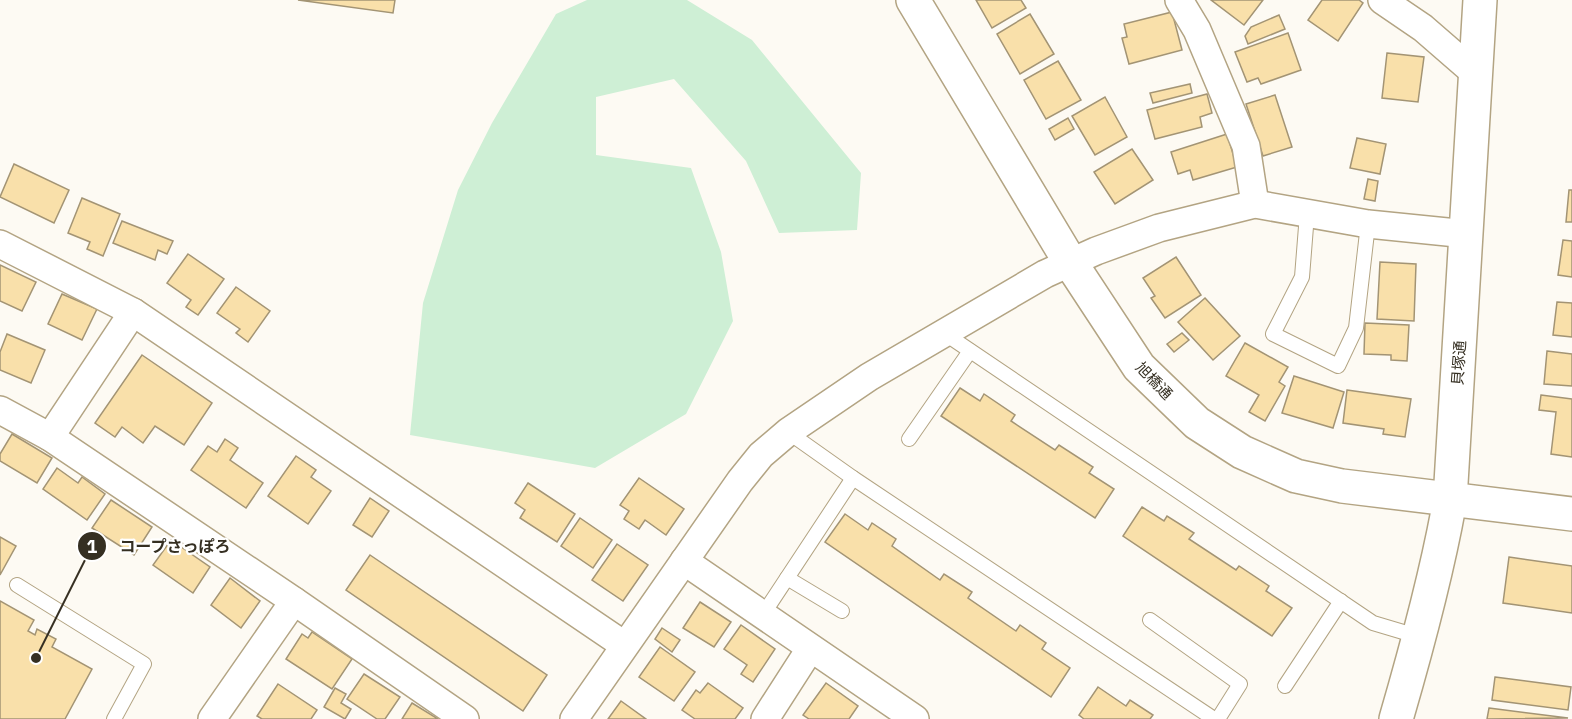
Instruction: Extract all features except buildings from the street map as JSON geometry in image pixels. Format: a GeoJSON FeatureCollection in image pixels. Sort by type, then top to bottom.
{"type":"FeatureCollection","features":[{"type":"Feature","properties":{"kind":"street","name":"旭橋通"},"geometry":{"type":"LineString","coordinates":[[913,0],[1070,262],[1139,367],[1197,423],[1242,452],[1296,476],[1342,486],[1572,514]]}},
{"type":"Feature","properties":{"kind":"street"},"geometry":{"type":"LineString","coordinates":[[1179,0],[1197,30],[1246,146],[1255,204]]}},
{"type":"Feature","properties":{"kind":"street"},"geometry":{"type":"LineString","coordinates":[[1382,0],[1423,28],[1476,74]]}},
{"type":"Feature","properties":{"kind":"street","name":"貝塚通"},"geometry":{"type":"LineString","coordinates":[[1396,719],[1420,637],[1450,500],[1480,0]]}},
{"type":"Feature","properties":{"kind":"street"},"geometry":{"type":"LineString","coordinates":[[574,719],[624,645],[761,455],[788,432],[869,377],[1045,274],[1096,250],[1159,228],[1255,204],[1368,224],[1467,234]]}},
{"type":"Feature","properties":{"kind":"street"},"geometry":{"type":"LineString","coordinates":[[0,243],[133,312],[624,645]]}},
{"type":"Feature","properties":{"kind":"street"},"geometry":{"type":"LineString","coordinates":[[50,437],[133,312]]}},
{"type":"Feature","properties":{"kind":"street"},"geometry":{"type":"LineString","coordinates":[[0,410],[50,437],[465,719]]}},
{"type":"Feature","properties":{"kind":"street"},"geometry":{"type":"LineString","coordinates":[[684,561],[915,719]]}},
{"type":"Feature","properties":{"kind":"street"},"geometry":{"type":"LineString","coordinates":[[212,719],[294,601]]}},
{"type":"Feature","properties":{"kind":"street"},"geometry":{"type":"LineString","coordinates":[[765,719],[810,649]]}},
{"type":"Feature","properties":{"kind":"lane"},"geometry":{"type":"LineString","coordinates":[[1307,214],[1302,278],[1273,334],[1338,366],[1356,328],[1368,224]]}},
{"type":"Feature","properties":{"kind":"lane"},"geometry":{"type":"LineString","coordinates":[[944,333],[1373,623],[1420,637]]}},
{"type":"Feature","properties":{"kind":"lane"},"geometry":{"type":"LineString","coordinates":[[909,439],[970,351]]}},
{"type":"Feature","properties":{"kind":"lane"},"geometry":{"type":"LineString","coordinates":[[788,432],[853,478],[1216,719],[1240,684],[1150,620]]}},
{"type":"Feature","properties":{"kind":"lane"},"geometry":{"type":"LineString","coordinates":[[762,616],[853,478]]}},
{"type":"Feature","properties":{"kind":"lane"},"geometry":{"type":"LineString","coordinates":[[787,578],[842,611]]}},
{"type":"Feature","properties":{"kind":"lane"},"geometry":{"type":"LineString","coordinates":[[17,585],[144,664],[114,719]]}},
{"type":"Feature","properties":{"kind":"lane"},"geometry":{"type":"LineString","coordinates":[[1285,686],[1341,601]]}},
{"type":"Feature","properties":{"kind":"green space"},"geometry":{"type":"Polygon","coordinates":[[[587,0],[687,0],[752,40],[861,173],[857,230],[779,233],[746,161],[674,79],[596,97],[596,155],[691,168],[721,252],[733,321],[686,414],[595,468],[410,435],[423,303],[458,190],[492,123],[556,14],[587,0]]]}},
{"type":"Feature","properties":{"kind":"place","name":"コープさっぽろ"},"geometry":{"type":"Point","coordinates":[36,658]}}]}
